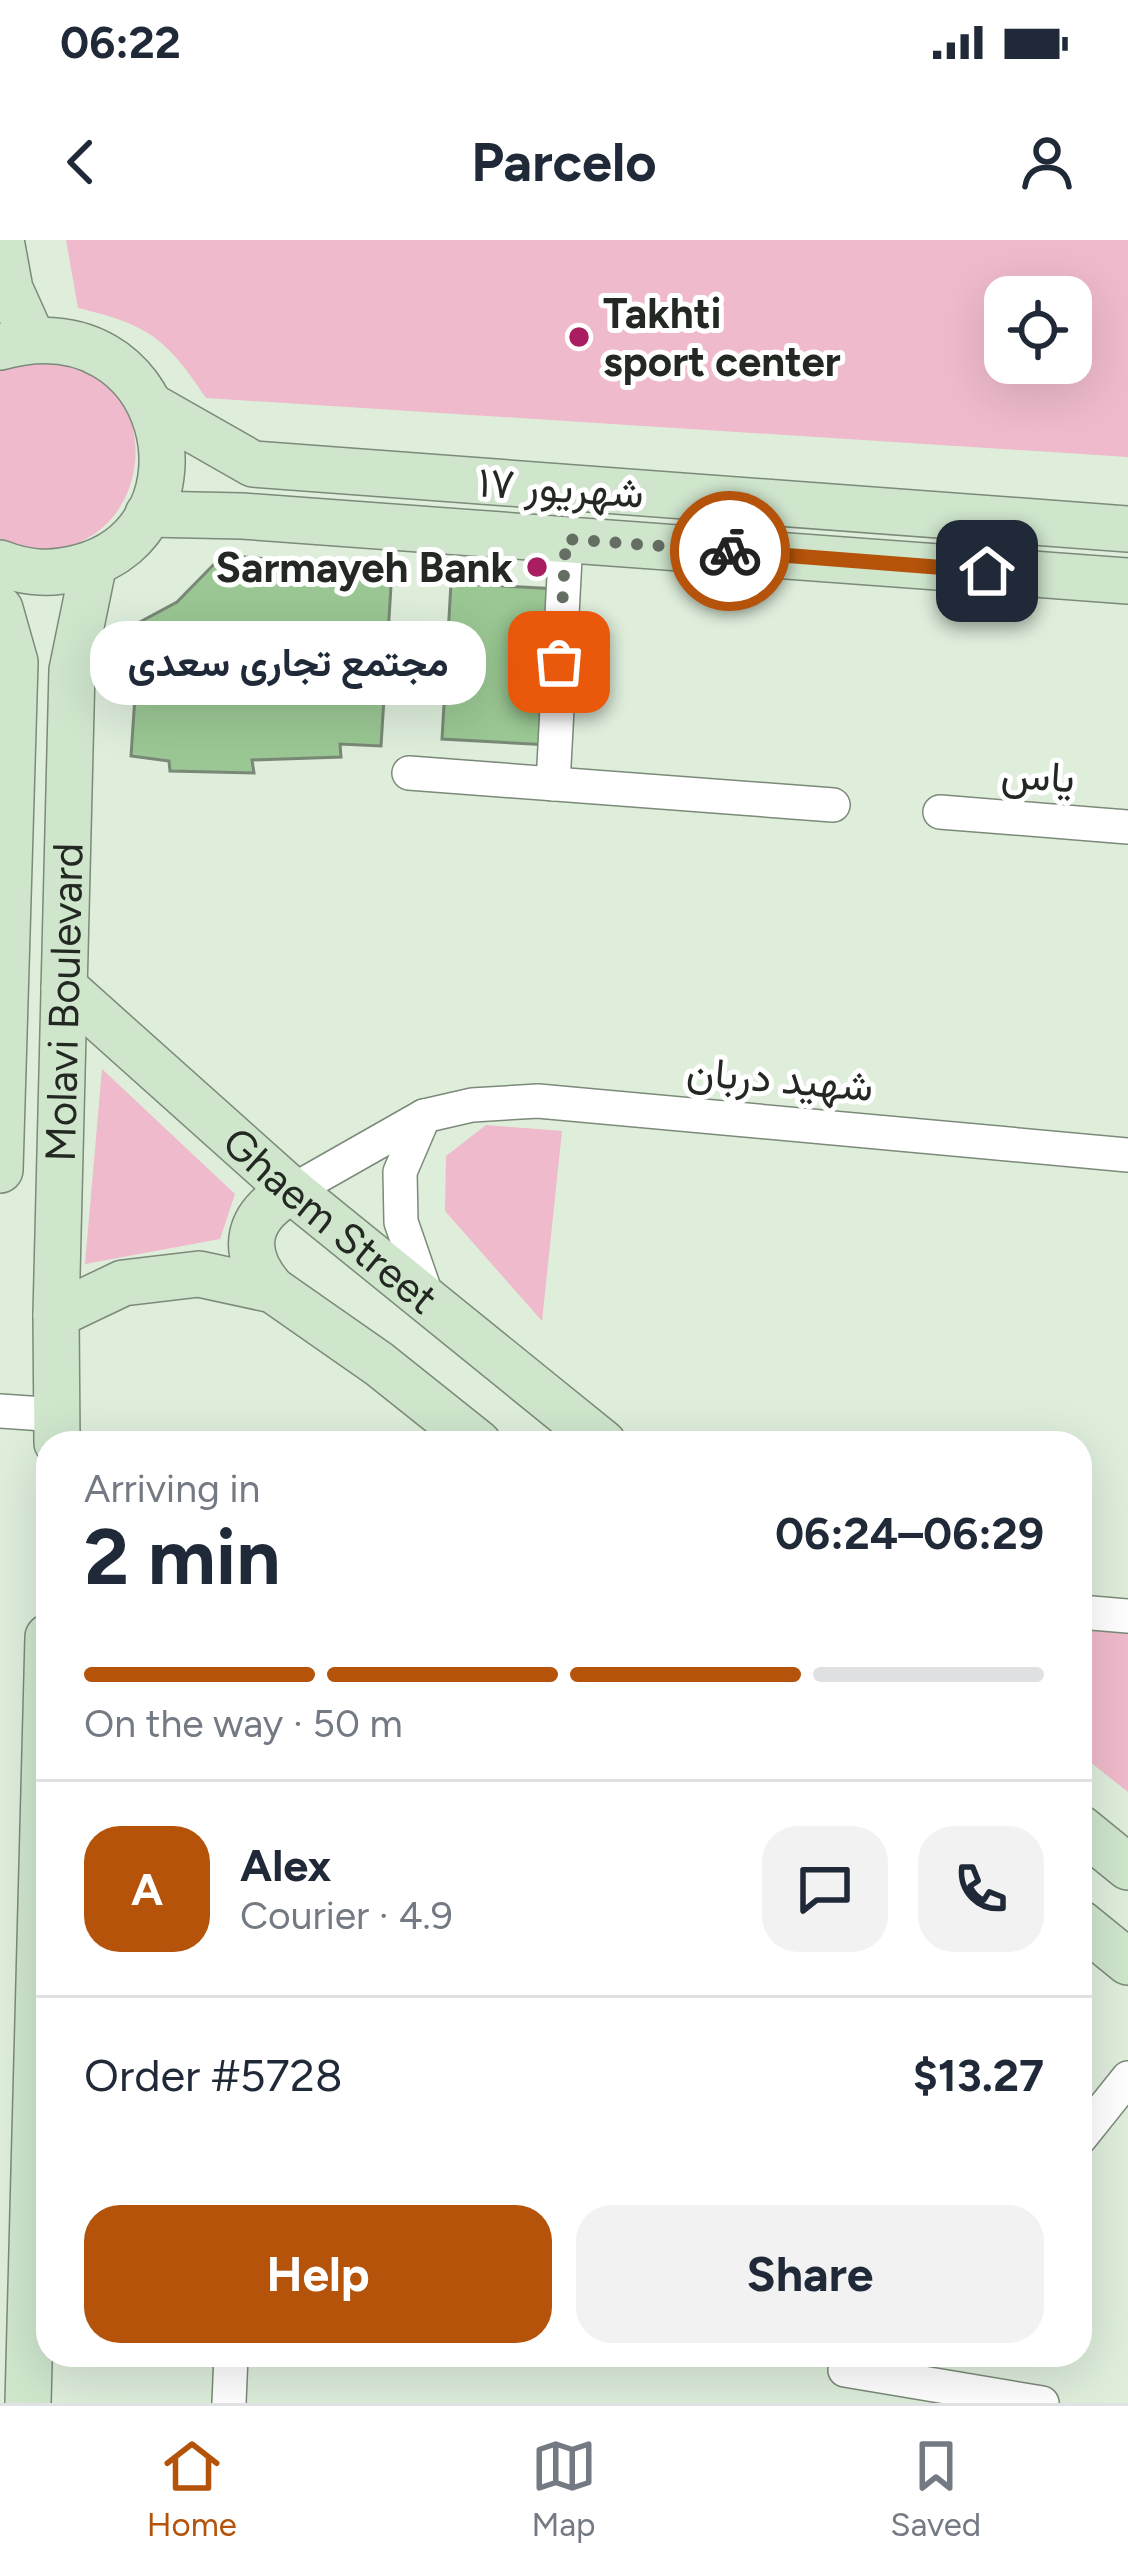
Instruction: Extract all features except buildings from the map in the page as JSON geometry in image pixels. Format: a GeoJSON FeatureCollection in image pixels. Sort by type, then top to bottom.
{"type":"FeatureCollection","features":[{"type":"Feature","properties":{"kind":"main road"},"geometry":{"type":"LineString","coordinates":[[0,563],[20,571],[58,573],[94,563],[124,543],[148,514],[160,480],[163,443],[153,407],[132,376],[103,353],[69,340],[16,343],[1,240]]}},
{"type":"Feature","properties":{"kind":"main road","name":"۱۷ شهریور"},"geometry":{"type":"LineString","coordinates":[[153,407],[253,464],[1128,529]]}},
{"type":"Feature","properties":{"kind":"main road","name":"۱۷ شهریور"},"geometry":{"type":"LineString","coordinates":[[148,514],[242,516],[1128,581]]}},
{"type":"Feature","properties":{"kind":"main road","name":"Molavi Boulevard"},"geometry":{"type":"LineString","coordinates":[[58,1429],[56,1315],[72,670],[94,563]]}},
{"type":"Feature","properties":{"kind":"main road","name":"Molavi Boulevard"},"geometry":{"type":"LineString","coordinates":[[0,609],[15,662],[4,780],[0,1170]]}},
{"type":"Feature","properties":{"kind":"main road","name":"Ghaem Street"},"geometry":{"type":"LineString","coordinates":[[64,987],[292,1191],[588,1431]]}},
{"type":"Feature","properties":{"kind":"main road"},"geometry":{"type":"LineString","coordinates":[[272,1290],[252,1256],[252,1235],[260,1216],[292,1191]]}},
{"type":"Feature","properties":{"kind":"main road","name":"Ghaem Street"},"geometry":{"type":"LineString","coordinates":[[56,1315],[123,1283],[180,1276],[199,1274],[272,1290],[380,1364],[463,1431]]}},
{"type":"Feature","properties":{"kind":"main road"},"geometry":{"type":"LineString","coordinates":[[28,2403],[19,2004],[36,1802]]}},
{"type":"Feature","properties":{"kind":"main road"},"geometry":{"type":"LineString","coordinates":[[1092,1838],[1128,1867]]}},
{"type":"Feature","properties":{"kind":"main road"},"geometry":{"type":"LineString","coordinates":[[1092,1933],[1128,1962]]}},
{"type":"Feature","properties":{"kind":"street"},"geometry":{"type":"LineString","coordinates":[[553,784],[566,539]]}},
{"type":"Feature","properties":{"kind":"street"},"geometry":{"type":"LineString","coordinates":[[410,773],[833,805]]}},
{"type":"Feature","properties":{"kind":"street","name":"یاس"},"geometry":{"type":"LineString","coordinates":[[940,812],[1128,827]]}},
{"type":"Feature","properties":{"kind":"street","name":"شهید دربان"},"geometry":{"type":"LineString","coordinates":[[292,1191],[424,1116],[472,1105],[538,1101],[1128,1156]]}},
{"type":"Feature","properties":{"kind":"street"},"geometry":{"type":"LineString","coordinates":[[424,1116],[400,1172],[401,1222],[429,1303]]}},
{"type":"Feature","properties":{"kind":"street"},"geometry":{"type":"LineString","coordinates":[[0,1411],[58,1429]]}},
{"type":"Feature","properties":{"kind":"street"},"geometry":{"type":"LineString","coordinates":[[1092,1613],[1128,1616]]}},
{"type":"Feature","properties":{"kind":"street"},"geometry":{"type":"LineString","coordinates":[[1092,2123],[1128,2078]]}},
{"type":"Feature","properties":{"kind":"street"},"geometry":{"type":"LineString","coordinates":[[229,2403],[230,2367]]}},
{"type":"Feature","properties":{"kind":"street"},"geometry":{"type":"LineString","coordinates":[[845,2367],[1042,2403]]}},
{"type":"Feature","properties":{"kind":"shaded area","name":"Takhti sport center"},"geometry":{"type":"Polygon","coordinates":[[[66,240],[1128,240],[1128,457],[206,398],[167,348],[122,321],[78,308],[66,240]]]}},
{"type":"Feature","properties":{"kind":"shaded area"},"geometry":{"type":"Polygon","coordinates":[[[11,363],[76,365],[109,385],[128,414],[136,449],[131,484],[114,515],[87,539],[48,549],[0,542],[0,368],[11,363]]]}},
{"type":"Feature","properties":{"kind":"shaded area"},"geometry":{"type":"Polygon","coordinates":[[[102,1069],[235,1194],[220,1239],[85,1264],[102,1069]]]}},
{"type":"Feature","properties":{"kind":"shaded area"},"geometry":{"type":"Polygon","coordinates":[[[486,1125],[562,1131],[542,1321],[445,1211],[446,1156],[486,1125]]]}},
{"type":"Feature","properties":{"kind":"shaded area"},"geometry":{"type":"Polygon","coordinates":[[[1092,1623],[1128,1625],[1128,1792],[1092,1764],[1092,1623]]]}},
{"type":"Feature","properties":{"kind":"way so far"},"geometry":{"type":"LineString","coordinates":[[559,662],[566,539],[730,551]]}},
{"type":"Feature","properties":{"kind":"place","name":"Takhti sport center"},"geometry":{"type":"Point","coordinates":[579,337]}},
{"type":"Feature","properties":{"kind":"place","name":"Sarmayeh Bank"},"geometry":{"type":"Point","coordinates":[537,567]}},
{"type":"Feature","properties":{"kind":"place","name":"مجتمع تجاری سعدی"},"geometry":{"type":"Point","coordinates":[559,662]}},
{"type":"Feature","properties":{"kind":"route"},"geometry":{"type":"LineString","coordinates":[[730,551],[987,571]]}}]}
